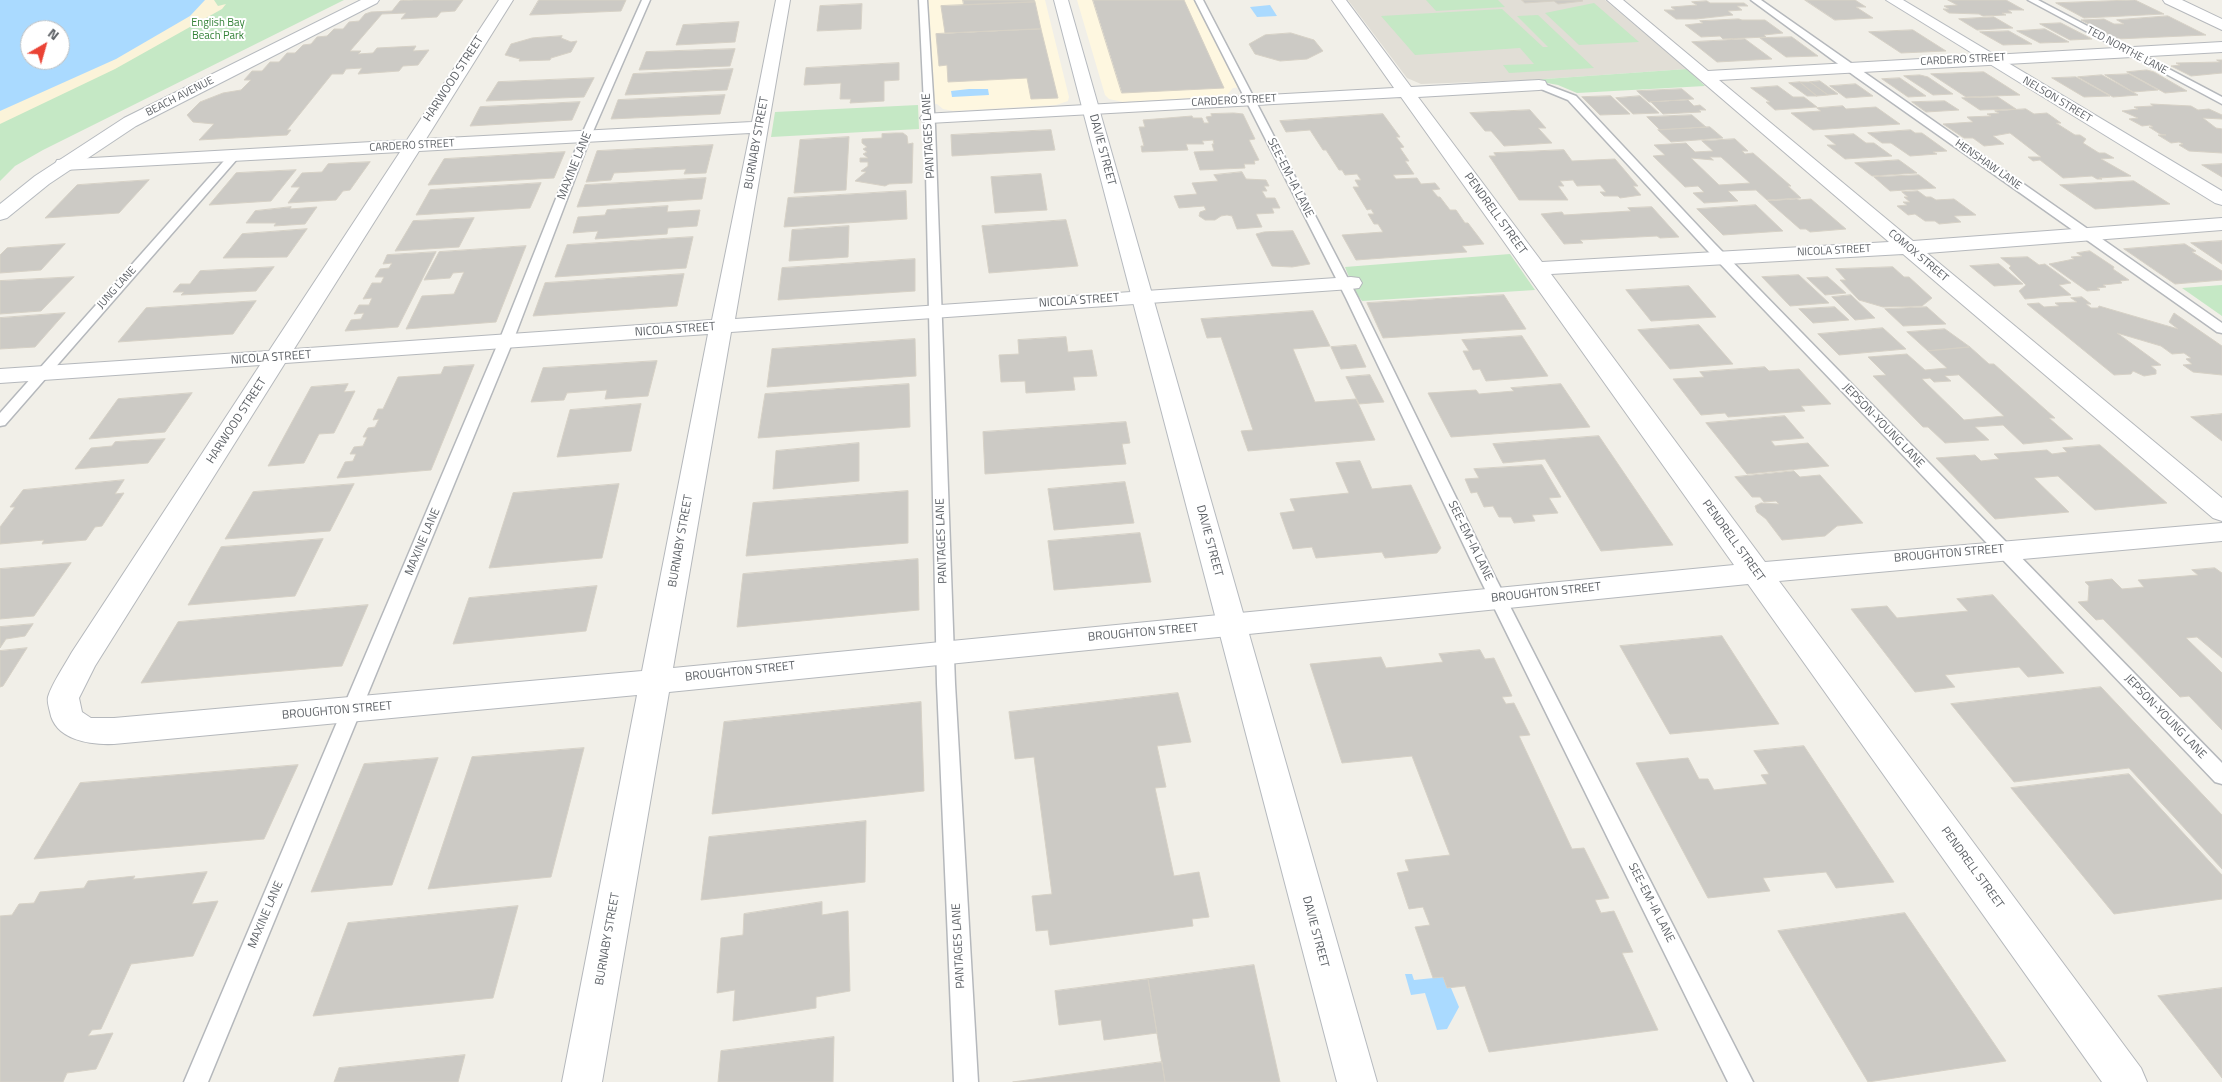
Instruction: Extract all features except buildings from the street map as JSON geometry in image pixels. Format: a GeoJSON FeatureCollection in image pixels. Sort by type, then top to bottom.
{"type":"FeatureCollection","features":[{"type":"Feature","properties":{"kind":"street","name":"BEACH AVENUE"},"geometry":{"type":"LineString","coordinates":[[0,214],[64,164],[130,122],[372,0]]}},
{"type":"Feature","properties":{"kind":"street","name":"HARWOOD STREET"},"geometry":{"type":"LineString","coordinates":[[67,719],[63,698],[79,667],[506,0]]}},
{"type":"Feature","properties":{"kind":"street","name":"BURNABY STREET"},"geometry":{"type":"LineString","coordinates":[[582,1082],[783,0]]}},
{"type":"Feature","properties":{"kind":"street","name":"DAVIE STREET"},"geometry":{"type":"LineString","coordinates":[[1061,0],[1356,1082]]}},
{"type":"Feature","properties":{"kind":"street","name":"PENDRELL STREET"},"geometry":{"type":"LineString","coordinates":[[1339,0],[2128,1082]]}},
{"type":"Feature","properties":{"kind":"street","name":"COMOX STREET"},"geometry":{"type":"LineString","coordinates":[[1614,0],[2222,512]]}},
{"type":"Feature","properties":{"kind":"street","name":"NELSON STREET"},"geometry":{"type":"LineString","coordinates":[[1893,0],[2222,199]]}},
{"type":"Feature","properties":{"kind":"street"},"geometry":{"type":"LineString","coordinates":[[2170,0],[2222,25]]}},
{"type":"Feature","properties":{"kind":"street","name":"CARDERO STREET"},"geometry":{"type":"LineString","coordinates":[[1704,76],[1989,58],[2222,47]]}},
{"type":"Feature","properties":{"kind":"street","name":"CARDERO STREET"},"geometry":{"type":"LineString","coordinates":[[929,118],[1539,85]]}},
{"type":"Feature","properties":{"kind":"street","name":"CARDERO STREET"},"geometry":{"type":"LineString","coordinates":[[64,164],[760,126]]}},
{"type":"Feature","properties":{"kind":"street","name":"NICOLA STREET"},"geometry":{"type":"LineString","coordinates":[[1535,269],[1720,257],[1907,248],[2222,224]]}},
{"type":"Feature","properties":{"kind":"street","name":"NICOLA STREET"},"geometry":{"type":"LineString","coordinates":[[0,376],[1347,283]]}},
{"type":"Feature","properties":{"kind":"street","name":"BROUGHTON STREET"},"geometry":{"type":"LineString","coordinates":[[67,719],[80,729],[94,732],[655,682],[946,652],[1232,626],[1756,572],[2002,549],[2222,532]]}},
{"type":"Feature","properties":{"kind":"lane","name":"MAXINE LANE"},"geometry":{"type":"LineString","coordinates":[[196,1082],[506,341],[586,136],[646,0]]}},
{"type":"Feature","properties":{"kind":"lane","name":"PANTAGES LANE"},"geometry":{"type":"LineString","coordinates":[[923,0],[936,312],[946,652],[966,1082]]}},
{"type":"Feature","properties":{"kind":"lane","name":"SEE-EM-IA LANE"},"geometry":{"type":"LineString","coordinates":[[1199,0],[1250,101],[1347,283],[1498,598],[1741,1082]]}},
{"type":"Feature","properties":{"kind":"lane","name":"HENSHAW LANE"},"geometry":{"type":"LineString","coordinates":[[1755,0],[2222,329]]}},
{"type":"Feature","properties":{"kind":"lane","name":"TED NORTHE LANE"},"geometry":{"type":"LineString","coordinates":[[2032,0],[2222,101]]}},
{"type":"Feature","properties":{"kind":"lane","name":"JEPSON-YOUNG LANE"},"geometry":{"type":"LineString","coordinates":[[1539,85],[1572,98],[1720,257],[2222,776]]}},
{"type":"Feature","properties":{"kind":"lane","name":"JUNG LANE"},"geometry":{"type":"LineString","coordinates":[[0,422],[40,374],[234,156]]}},
{"type":"Feature","properties":{"kind":"shaded area"},"geometry":{"type":"Polygon","coordinates":[[[923,0],[1045,0],[1069,97],[1068,101],[1056,105],[953,111],[943,109],[937,104],[928,105],[923,0]]]}},
{"type":"Feature","properties":{"kind":"shaded area"},"geometry":{"type":"Polygon","coordinates":[[[1077,0],[1199,0],[1244,87],[1233,88],[1226,96],[1123,102],[1109,99],[1105,95],[1077,0]]]}},
{"type":"Feature","properties":{"kind":"shaded area"},"geometry":{"type":"Polygon","coordinates":[[[1348,0],[1605,0],[1687,69],[1531,80],[1421,84],[1407,78],[1348,0]]]}},
{"type":"Feature","properties":{"kind":"green space","name":"English Bay Beach Park"},"geometry":{"type":"Polygon","coordinates":[[[205,0],[344,0],[43,150],[15,166],[0,181],[0,111],[205,0]]]}},
{"type":"Feature","properties":{"kind":"green space"},"geometry":{"type":"Polygon","coordinates":[[[1426,0],[1498,0],[1505,7],[1436,11],[1426,0]]]}},
{"type":"Feature","properties":{"kind":"green space"},"geometry":{"type":"Polygon","coordinates":[[[1594,3],[1639,42],[1579,45],[1545,13],[1594,3]]]}},
{"type":"Feature","properties":{"kind":"green space"},"geometry":{"type":"Polygon","coordinates":[[[1502,9],[1543,47],[1548,47],[1517,16],[1538,15],[1594,68],[1509,73],[1503,65],[1534,64],[1520,48],[1415,55],[1381,16],[1502,9]]]}},
{"type":"Feature","properties":{"kind":"green space"},"geometry":{"type":"Polygon","coordinates":[[[1687,69],[1705,86],[1577,93],[1558,85],[1531,80],[1687,69]]]}},
{"type":"Feature","properties":{"kind":"green space"},"geometry":{"type":"Polygon","coordinates":[[[918,105],[919,129],[771,137],[775,112],[918,105]]]}},
{"type":"Feature","properties":{"kind":"green space"},"geometry":{"type":"Polygon","coordinates":[[[1510,254],[1535,290],[1362,301],[1354,290],[1345,267],[1510,254]]]}},
{"type":"Feature","properties":{"kind":"green space"},"geometry":{"type":"Polygon","coordinates":[[[2222,285],[2222,316],[2182,288],[2222,285]]]}},
{"type":"Feature","properties":{"kind":"sand"},"geometry":{"type":"Polygon","coordinates":[[[181,0],[214,0],[218,6],[226,4],[222,9],[115,69],[0,124],[0,91],[42,70],[70,70],[70,56],[181,0]]]}},
{"type":"Feature","properties":{"kind":"water"},"geometry":{"type":"Polygon","coordinates":[[[0,0],[205,0],[190,16],[116,59],[0,111],[0,0]]]}},
{"type":"Feature","properties":{"kind":"water"},"geometry":{"type":"Polygon","coordinates":[[[1270,5],[1277,16],[1257,17],[1250,7],[1270,5]]]}},
{"type":"Feature","properties":{"kind":"water"},"geometry":{"type":"Polygon","coordinates":[[[988,89],[989,95],[952,97],[951,91],[988,89]]]}},
{"type":"Feature","properties":{"kind":"water"},"geometry":{"type":"Polygon","coordinates":[[[1405,974],[1412,974],[1414,980],[1443,977],[1447,988],[1451,988],[1459,1007],[1447,1029],[1437,1030],[1425,993],[1411,995],[1405,974]]]}}]}
